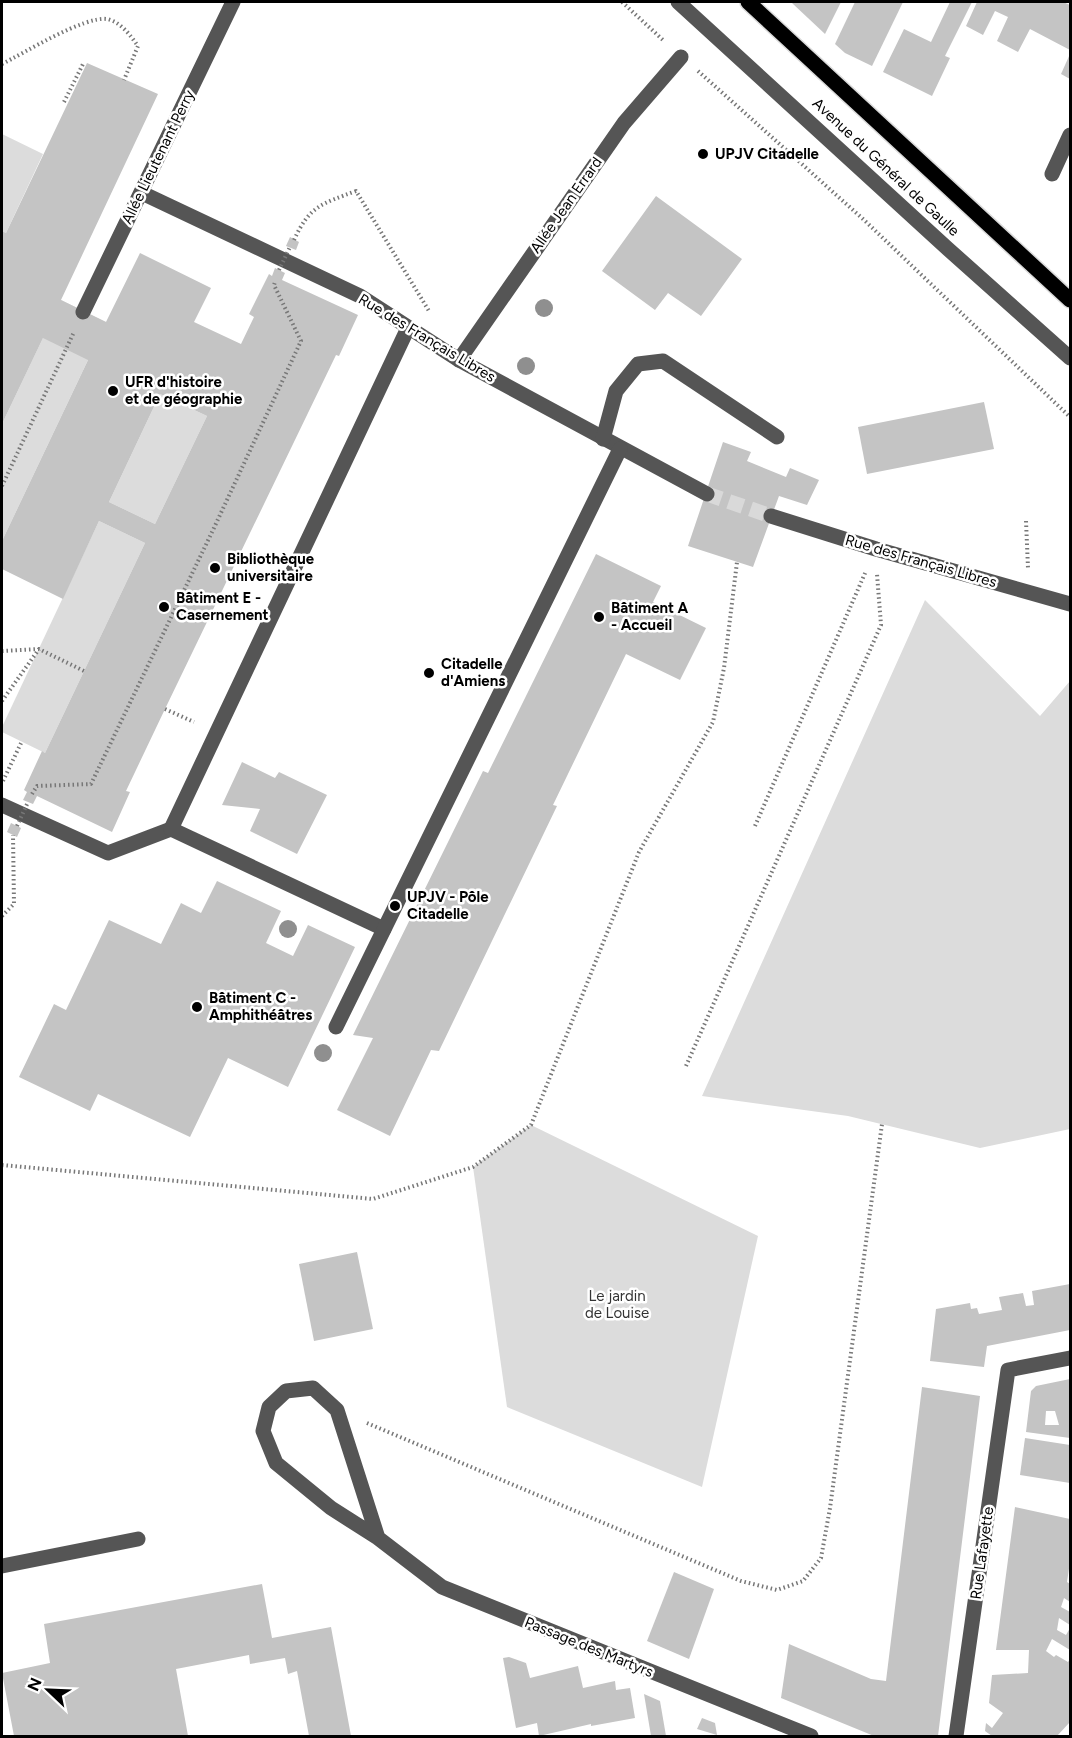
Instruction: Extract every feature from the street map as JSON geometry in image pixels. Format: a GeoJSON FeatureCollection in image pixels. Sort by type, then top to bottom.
{"type":"FeatureCollection","features":[{"type":"Feature","properties":{"kind":"main road","name":"Avenue du Général de Gaulle"},"geometry":{"type":"LineString","coordinates":[[748,2],[1071,300]]}},
{"type":"Feature","properties":{"kind":"street","name":"Allée Lieutenant Perry"},"geometry":{"type":"LineString","coordinates":[[83,312],[233,2]]}},
{"type":"Feature","properties":{"kind":"street","name":"Avenue du Général de Gaulle"},"geometry":{"type":"LineString","coordinates":[[678,2],[1071,358]]}},
{"type":"Feature","properties":{"kind":"street","name":"Allée Jean Errard"},"geometry":{"type":"LineString","coordinates":[[459,360],[624,123],[681,57]]}},
{"type":"Feature","properties":{"kind":"street"},"geometry":{"type":"LineString","coordinates":[[1052,174],[1071,135]]}},
{"type":"Feature","properties":{"kind":"street","name":"Rue des Français Libres"},"geometry":{"type":"LineString","coordinates":[[142,193],[360,296],[459,360],[707,494]]}},
{"type":"Feature","properties":{"kind":"street"},"geometry":{"type":"LineString","coordinates":[[2,805],[108,853],[171,829],[408,328]]}},
{"type":"Feature","properties":{"kind":"street"},"geometry":{"type":"LineString","coordinates":[[603,439],[616,392],[638,364],[663,361],[777,437]]}},
{"type":"Feature","properties":{"kind":"street"},"geometry":{"type":"LineString","coordinates":[[336,1027],[621,449]]}},
{"type":"Feature","properties":{"kind":"street","name":"Rue des Français Libres"},"geometry":{"type":"LineString","coordinates":[[771,516],[876,549],[1071,604]]}},
{"type":"Feature","properties":{"kind":"street"},"geometry":{"type":"LineString","coordinates":[[171,829],[384,929]]}},
{"type":"Feature","properties":{"kind":"street","name":"Rue Lafayette"},"geometry":{"type":"LineString","coordinates":[[956,1737],[1008,1370],[1071,1359]]}},
{"type":"Feature","properties":{"kind":"street","name":"Passage des Martyrs"},"geometry":{"type":"LineString","coordinates":[[337,1410],[313,1388],[286,1391],[269,1407],[263,1431],[276,1463],[331,1508],[378,1538],[442,1587],[811,1737]]}},
{"type":"Feature","properties":{"kind":"street"},"geometry":{"type":"LineString","coordinates":[[337,1410],[378,1538]]}},
{"type":"Feature","properties":{"kind":"street"},"geometry":{"type":"LineString","coordinates":[[2,1566],[138,1539]]}},
{"type":"Feature","properties":{"kind":"path"},"geometry":{"type":"LineString","coordinates":[[622,2],[862,218],[1071,417]]}},
{"type":"Feature","properties":{"kind":"path"},"geometry":{"type":"LineString","coordinates":[[2,64],[87,21],[108,19],[127,30],[138,46],[124,80]]}},
{"type":"Feature","properties":{"kind":"path"},"geometry":{"type":"LineString","coordinates":[[64,102],[83,64]]}},
{"type":"Feature","properties":{"kind":"path"},"geometry":{"type":"LineString","coordinates":[[2,916],[14,904],[13,835],[28,802],[37,786],[91,784],[208,541],[301,340],[274,285],[279,270],[308,215],[320,205],[357,191],[435,320]]}},
{"type":"Feature","properties":{"kind":"path"},"geometry":{"type":"LineString","coordinates":[[2,486],[83,312]]}},
{"type":"Feature","properties":{"kind":"path"},"geometry":{"type":"LineString","coordinates":[[1026,521],[1028,592]]}},
{"type":"Feature","properties":{"kind":"path"},"geometry":{"type":"LineString","coordinates":[[755,826],[876,549]]}},
{"type":"Feature","properties":{"kind":"path"},"geometry":{"type":"LineString","coordinates":[[686,1066],[881,625],[876,549]]}},
{"type":"Feature","properties":{"kind":"path"},"geometry":{"type":"LineString","coordinates":[[2,1165],[373,1199],[472,1167],[531,1125],[639,852],[713,722],[724,668],[737,562]]}},
{"type":"Feature","properties":{"kind":"path"},"geometry":{"type":"LineString","coordinates":[[2,651],[39,649],[84,671]]}},
{"type":"Feature","properties":{"kind":"path"},"geometry":{"type":"LineString","coordinates":[[2,701],[39,649]]}},
{"type":"Feature","properties":{"kind":"path"},"geometry":{"type":"LineString","coordinates":[[165,709],[217,732]]}},
{"type":"Feature","properties":{"kind":"path"},"geometry":{"type":"LineString","coordinates":[[2,785],[22,741]]}},
{"type":"Feature","properties":{"kind":"path"},"geometry":{"type":"LineString","coordinates":[[337,1410],[741,1581],[777,1590],[803,1581],[821,1558],[828,1518],[882,1124]]}},
{"type":"Feature","properties":{"kind":"green space"},"geometry":{"type":"Polygon","coordinates":[[[2,134],[43,154],[6,233],[2,231],[2,134]]]}},
{"type":"Feature","properties":{"kind":"green space"},"geometry":{"type":"Polygon","coordinates":[[[61,300],[106,322],[2,541],[2,424],[61,300]]]}},
{"type":"Feature","properties":{"kind":"green space"},"geometry":{"type":"Polygon","coordinates":[[[160,394],[207,416],[155,524],[109,502],[160,394]]]}},
{"type":"Feature","properties":{"kind":"green space"},"geometry":{"type":"Polygon","coordinates":[[[99,521],[145,543],[45,753],[2,732],[2,727],[99,521]]]}},
{"type":"Feature","properties":{"kind":"green space"},"geometry":{"type":"Polygon","coordinates":[[[925,600],[1040,716],[1070,681],[1070,1129],[980,1148],[848,1116],[702,1096],[925,600]]]}},
{"type":"Feature","properties":{"kind":"green space","name":"Le jardin de Louise"},"geometry":{"type":"Polygon","coordinates":[[[531,1125],[758,1236],[702,1487],[507,1407],[473,1167],[531,1125]]]}},
{"type":"Feature","properties":{"kind":"building"},"geometry":{"type":"Polygon","coordinates":[[[793,2],[841,2],[825,34],[793,2]]]}},
{"type":"Feature","properties":{"kind":"building"},"geometry":{"type":"Polygon","coordinates":[[[855,2],[903,2],[872,66],[845,53],[835,44],[855,2]]]}},
{"type":"Feature","properties":{"kind":"building"},"geometry":{"type":"Polygon","coordinates":[[[950,2],[972,2],[945,56],[950,58],[932,96],[883,72],[904,29],[931,42],[950,2]]]}},
{"type":"Feature","properties":{"kind":"building"},"geometry":{"type":"Polygon","coordinates":[[[977,2],[1063,2],[1070,5],[1070,50],[1030,29],[1018,52],[997,41],[1008,17],[995,11],[983,35],[966,26],[977,2]]]}},
{"type":"Feature","properties":{"kind":"building"},"geometry":{"type":"Polygon","coordinates":[[[1070,54],[1070,79],[1061,74],[1070,54]]]}},
{"type":"Feature","properties":{"kind":"building"},"geometry":{"type":"Polygon","coordinates":[[[87,63],[158,94],[61,300],[106,322],[140,253],[211,288],[194,322],[241,344],[254,317],[249,314],[269,274],[272,276],[275,268],[285,273],[282,280],[358,315],[339,356],[336,355],[165,709],[126,791],[130,792],[112,832],[37,796],[33,804],[23,800],[27,792],[24,790],[42,751],[45,753],[145,543],[99,521],[63,599],[2,569],[2,541],[88,360],[43,338],[2,424],[2,231],[6,233],[87,63]],[[160,394],[109,502],[155,524],[207,416],[160,394]]]}},
{"type":"Feature","properties":{"kind":"building"},"geometry":{"type":"Polygon","coordinates":[[[656,196],[742,259],[701,316],[668,293],[655,310],[602,271],[656,196]]]}},
{"type":"Feature","properties":{"kind":"building"},"geometry":{"type":"Polygon","coordinates":[[[290,237],[299,242],[296,250],[286,246],[290,237]]]}},
{"type":"Feature","properties":{"kind":"building"},"geometry":{"type":"Polygon","coordinates":[[[984,402],[994,449],[867,474],[858,427],[984,402]]]}},
{"type":"Feature","properties":{"kind":"building"},"geometry":{"type":"Polygon","coordinates":[[[723,442],[751,452],[747,461],[786,477],[790,468],[819,480],[807,505],[779,496],[753,567],[688,546],[723,442]]]}},
{"type":"Feature","properties":{"kind":"building"},"geometry":{"type":"Polygon","coordinates":[[[596,554],[661,586],[653,602],[706,628],[680,680],[626,654],[553,805],[557,806],[439,1051],[431,1050],[390,1136],[337,1110],[373,1038],[353,1035],[483,771],[488,773],[596,554]]]}},
{"type":"Feature","properties":{"kind":"building"},"geometry":{"type":"Polygon","coordinates":[[[242,762],[275,778],[279,772],[327,795],[297,854],[250,831],[260,809],[222,805],[242,762]]]}},
{"type":"Feature","properties":{"kind":"building"},"geometry":{"type":"Polygon","coordinates":[[[11,823],[21,828],[17,837],[7,832],[11,823]]]}},
{"type":"Feature","properties":{"kind":"building","name":"Bâtiment C - Amphithéâtres"},"geometry":{"type":"Polygon","coordinates":[[[217,881],[281,911],[266,943],[293,956],[308,925],[355,947],[288,1087],[228,1058],[190,1137],[98,1094],[90,1111],[19,1077],[54,1004],[66,1010],[109,920],[161,944],[181,903],[201,913],[217,881]]]}},
{"type":"Feature","properties":{"kind":"building"},"geometry":{"type":"Polygon","coordinates":[[[357,1252],[373,1329],[314,1341],[299,1264],[357,1252]]]}},
{"type":"Feature","properties":{"kind":"building"},"geometry":{"type":"Polygon","coordinates":[[[1070,1284],[1070,1330],[987,1346],[984,1367],[930,1361],[936,1309],[970,1303],[971,1309],[977,1308],[979,1314],[1002,1310],[999,1297],[1023,1293],[1026,1306],[1034,1305],[1032,1291],[1070,1284]]]}},
{"type":"Feature","properties":{"kind":"building"},"geometry":{"type":"Polygon","coordinates":[[[1070,1379],[1070,1438],[1026,1432],[1031,1391],[1036,1386],[1070,1379]],[[1046,1411],[1045,1425],[1059,1425],[1055,1411],[1046,1411]]]}},
{"type":"Feature","properties":{"kind":"building"},"geometry":{"type":"Polygon","coordinates":[[[922,1387],[980,1396],[938,1736],[874,1736],[781,1698],[789,1644],[871,1679],[886,1681],[922,1387]]]}},
{"type":"Feature","properties":{"kind":"building"},"geometry":{"type":"Polygon","coordinates":[[[1025,1438],[1070,1445],[1070,1483],[1020,1475],[1025,1438]]]}},
{"type":"Feature","properties":{"kind":"building"},"geometry":{"type":"Polygon","coordinates":[[[1015,1507],[1070,1519],[1070,1562],[1067,1582],[1070,1584],[1070,1602],[1064,1598],[1061,1607],[1070,1612],[1070,1625],[1059,1618],[1057,1630],[1066,1635],[1070,1628],[1070,1650],[1052,1639],[1046,1651],[1068,1662],[1070,1659],[1070,1722],[1057,1736],[992,1736],[985,1731],[986,1723],[992,1728],[1003,1713],[989,1703],[992,1675],[1028,1673],[1029,1650],[996,1650],[1015,1507]]]}},
{"type":"Feature","properties":{"kind":"building"},"geometry":{"type":"Polygon","coordinates":[[[674,1572],[714,1589],[689,1659],[647,1641],[674,1572]]]}},
{"type":"Feature","properties":{"kind":"building"},"geometry":{"type":"Polygon","coordinates":[[[262,1584],[272,1638],[331,1627],[351,1736],[309,1736],[297,1671],[288,1674],[285,1658],[250,1664],[249,1655],[176,1669],[188,1736],[14,1736],[2,1673],[50,1663],[44,1624],[262,1584]]]}},
{"type":"Feature","properties":{"kind":"building"},"geometry":{"type":"Polygon","coordinates":[[[509,1657],[526,1663],[530,1678],[578,1666],[583,1688],[615,1681],[616,1690],[630,1688],[635,1718],[591,1726],[591,1724],[539,1736],[537,1723],[516,1728],[503,1658],[509,1657]]]}},
{"type":"Feature","properties":{"kind":"building"},"geometry":{"type":"Polygon","coordinates":[[[644,1694],[660,1701],[666,1736],[651,1736],[644,1694]]]}},
{"type":"Feature","properties":{"kind":"building"},"geometry":{"type":"Polygon","coordinates":[[[702,1718],[715,1723],[717,1735],[697,1729],[702,1718]]]}},
{"type":"Feature","properties":{"kind":"tunnel"},"geometry":{"type":"LineString","coordinates":[[707,494],[771,516]]}},
{"type":"Feature","properties":{"kind":"place","name":"UPJV Citadelle"},"geometry":{"type":"Point","coordinates":[703,154]}},
{"type":"Feature","properties":{"kind":"place","name":"UFR d'histoire et de géographie"},"geometry":{"type":"Point","coordinates":[113,391]}},
{"type":"Feature","properties":{"kind":"place","name":"Bibliothèque universitaire"},"geometry":{"type":"Point","coordinates":[215,568]}},
{"type":"Feature","properties":{"kind":"place","name":"Bâtiment E - Casernement"},"geometry":{"type":"Point","coordinates":[164,607]}},
{"type":"Feature","properties":{"kind":"place","name":"Bâtiment A - Accueil"},"geometry":{"type":"Point","coordinates":[599,617]}},
{"type":"Feature","properties":{"kind":"place","name":"Citadelle d'Amiens"},"geometry":{"type":"Point","coordinates":[429,673]}},
{"type":"Feature","properties":{"kind":"place","name":"UPJV - Pôle Citadelle"},"geometry":{"type":"Point","coordinates":[395,906]}},
{"type":"Feature","properties":{"kind":"place","name":"Bâtiment C - Amphithéâtres"},"geometry":{"type":"Point","coordinates":[197,1007]}}]}
